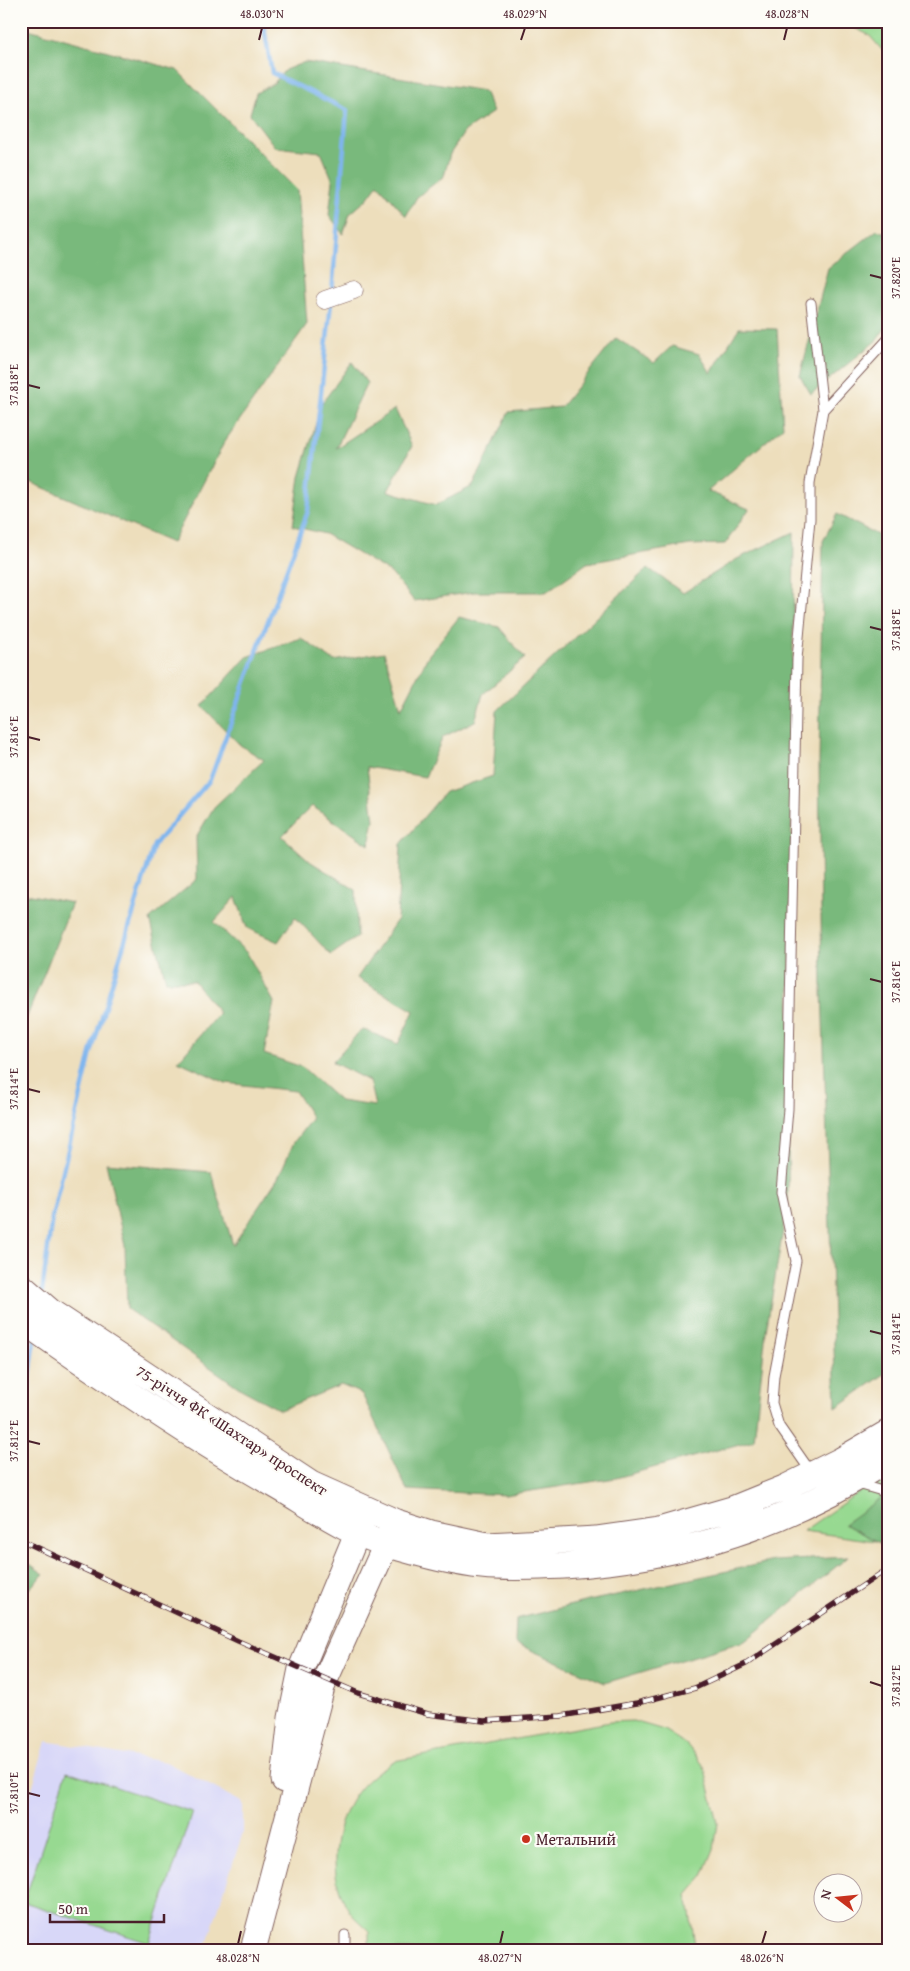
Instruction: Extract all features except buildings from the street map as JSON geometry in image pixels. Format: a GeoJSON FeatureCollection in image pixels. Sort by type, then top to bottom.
{"type":"FeatureCollection","features":[{"type":"Feature","properties":{"kind":"main road","name":"75-річчя ФК «Шахтар» проспект"},"geometry":{"type":"LineString","coordinates":[[21,1286],[51,1312],[261,1452],[311,1484],[366,1510],[416,1553],[483,1566],[537,1567],[598,1564],[664,1554],[740,1533],[794,1511],[853,1482],[889,1459]]}},
{"type":"Feature","properties":{"kind":"main road","name":"75-річчя ФК «Шахтар» проспект"},"geometry":{"type":"LineString","coordinates":[[21,1319],[220,1454],[357,1533],[431,1533],[487,1545],[596,1539],[658,1530],[732,1510],[784,1488],[889,1432]]}},
{"type":"Feature","properties":{"kind":"main road"},"geometry":{"type":"LineString","coordinates":[[270,1882],[290,1718],[299,1677],[366,1510]]}},
{"type":"Feature","properties":{"kind":"main road"},"geometry":{"type":"LineString","coordinates":[[253,1950],[322,1687],[391,1533]]}},
{"type":"Feature","properties":{"kind":"street"},"geometry":{"type":"LineString","coordinates":[[325,300],[354,290]]}},
{"type":"Feature","properties":{"kind":"lane"},"geometry":{"type":"LineString","coordinates":[[810,302],[823,410],[810,482],[810,519],[797,659],[788,1109],[780,1192],[796,1261],[774,1376],[772,1403],[779,1426],[813,1474]]}},
{"type":"Feature","properties":{"kind":"lane"},"geometry":{"type":"LineString","coordinates":[[823,410],[889,338]]}},
{"type":"Feature","properties":{"kind":"lane"},"geometry":{"type":"LineString","coordinates":[[853,1482],[887,1490]]}},
{"type":"Feature","properties":{"kind":"lane"},"geometry":{"type":"LineString","coordinates":[[345,1935],[345,1950]]}},
{"type":"Feature","properties":{"kind":"shaded area"},"geometry":{"type":"Polygon","coordinates":[[[46,1741],[166,1762],[243,1803],[243,1832],[205,1950],[21,1950],[21,1813],[25,1813],[46,1741]]]}},
{"type":"Feature","properties":{"kind":"green space"},"geometry":{"type":"Polygon","coordinates":[[[765,21],[889,21],[889,58],[869,35],[844,23],[799,28],[765,21]]]}},
{"type":"Feature","properties":{"kind":"green space"},"geometry":{"type":"Polygon","coordinates":[[[21,27],[177,70],[297,190],[307,324],[225,441],[172,543],[21,478],[21,27]]]}},
{"type":"Feature","properties":{"kind":"green space"},"geometry":{"type":"Polygon","coordinates":[[[305,62],[484,91],[493,112],[465,131],[450,154],[444,176],[417,197],[406,216],[378,184],[367,199],[350,214],[343,234],[329,215],[333,181],[321,152],[275,147],[250,114],[256,93],[274,83],[285,70],[305,62]]]}},
{"type":"Feature","properties":{"kind":"green space"},"geometry":{"type":"Polygon","coordinates":[[[877,230],[889,234],[889,323],[877,340],[811,394],[800,376],[828,268],[877,230]]]}},
{"type":"Feature","properties":{"kind":"green space"},"geometry":{"type":"Polygon","coordinates":[[[739,328],[777,329],[783,427],[708,491],[749,509],[725,544],[690,545],[587,563],[546,592],[474,592],[414,601],[391,573],[325,534],[293,526],[300,477],[322,403],[352,362],[367,383],[336,448],[395,409],[412,446],[388,491],[436,505],[473,486],[509,412],[561,407],[616,338],[654,363],[672,346],[699,354],[711,373],[739,328]]]}},
{"type":"Feature","properties":{"kind":"green space"},"geometry":{"type":"Polygon","coordinates":[[[837,514],[889,541],[889,1371],[836,1408],[822,990],[819,761],[823,541],[837,514]]]}},
{"type":"Feature","properties":{"kind":"green space"},"geometry":{"type":"Polygon","coordinates":[[[794,532],[788,1201],[766,1331],[754,1440],[616,1478],[505,1495],[407,1490],[362,1394],[341,1385],[280,1410],[241,1389],[127,1309],[125,1246],[106,1163],[211,1172],[233,1245],[278,1178],[294,1142],[312,1118],[295,1091],[226,1083],[178,1061],[219,1013],[194,981],[166,981],[150,919],[197,879],[196,837],[214,807],[264,760],[240,745],[202,706],[247,657],[301,638],[334,661],[384,652],[401,709],[428,656],[459,617],[499,627],[525,658],[483,694],[475,721],[443,737],[425,777],[367,767],[374,820],[369,845],[312,806],[282,836],[311,862],[356,890],[357,937],[331,955],[295,917],[278,942],[247,928],[236,897],[214,922],[247,953],[274,1002],[264,1054],[302,1067],[340,1101],[375,1106],[369,1081],[332,1062],[362,1029],[398,1044],[414,1011],[357,978],[397,920],[401,844],[445,792],[493,776],[497,711],[648,568],[683,593],[737,559],[794,532]]]}},
{"type":"Feature","properties":{"kind":"green space"},"geometry":{"type":"Polygon","coordinates":[[[21,893],[72,903],[21,1032],[21,893]]]}},
{"type":"Feature","properties":{"kind":"green space"},"geometry":{"type":"Polygon","coordinates":[[[889,1471],[889,1543],[803,1531],[889,1471]]]}},
{"type":"Feature","properties":{"kind":"green space"},"geometry":{"type":"Polygon","coordinates":[[[889,1492],[889,1548],[844,1524],[889,1492]]]}},
{"type":"Feature","properties":{"kind":"green space"},"geometry":{"type":"Polygon","coordinates":[[[848,1557],[745,1641],[605,1683],[515,1643],[516,1619],[584,1602],[774,1561],[848,1557]]]}},
{"type":"Feature","properties":{"kind":"green space"},"geometry":{"type":"Polygon","coordinates":[[[21,1558],[44,1574],[21,1597],[21,1558]]]}},
{"type":"Feature","properties":{"kind":"green space","name":"Метальний"},"geometry":{"type":"Polygon","coordinates":[[[633,1721],[664,1730],[687,1745],[704,1766],[718,1823],[714,1849],[703,1876],[687,1895],[695,1945],[673,1950],[369,1950],[369,1931],[350,1912],[338,1884],[335,1854],[337,1838],[347,1809],[362,1785],[372,1776],[394,1761],[610,1722],[633,1721]]]}},
{"type":"Feature","properties":{"kind":"green space"},"geometry":{"type":"Polygon","coordinates":[[[67,1771],[192,1812],[149,1943],[24,1902],[67,1771]]]}},
{"type":"Feature","properties":{"kind":"waterway"},"geometry":{"type":"LineString","coordinates":[[263,21],[272,73],[347,110],[332,293]]}},
{"type":"Feature","properties":{"kind":"waterway"},"geometry":{"type":"LineString","coordinates":[[42,1292],[52,1217],[91,1053],[154,845],[210,780],[308,511],[331,303]]}},
{"type":"Feature","properties":{"kind":"waterway"},"geometry":{"type":"LineString","coordinates":[[21,1424],[25,1414],[35,1339]]}},
{"type":"Feature","properties":{"kind":"railway"},"geometry":{"type":"LineString","coordinates":[[21,1540],[238,1641],[358,1693],[428,1714],[484,1721],[561,1716],[637,1703],[695,1688],[746,1664],[889,1568]]}},
{"type":"Feature","properties":{"kind":"place","name":"Метальний"},"geometry":{"type":"Point","coordinates":[526,1839]}}]}
